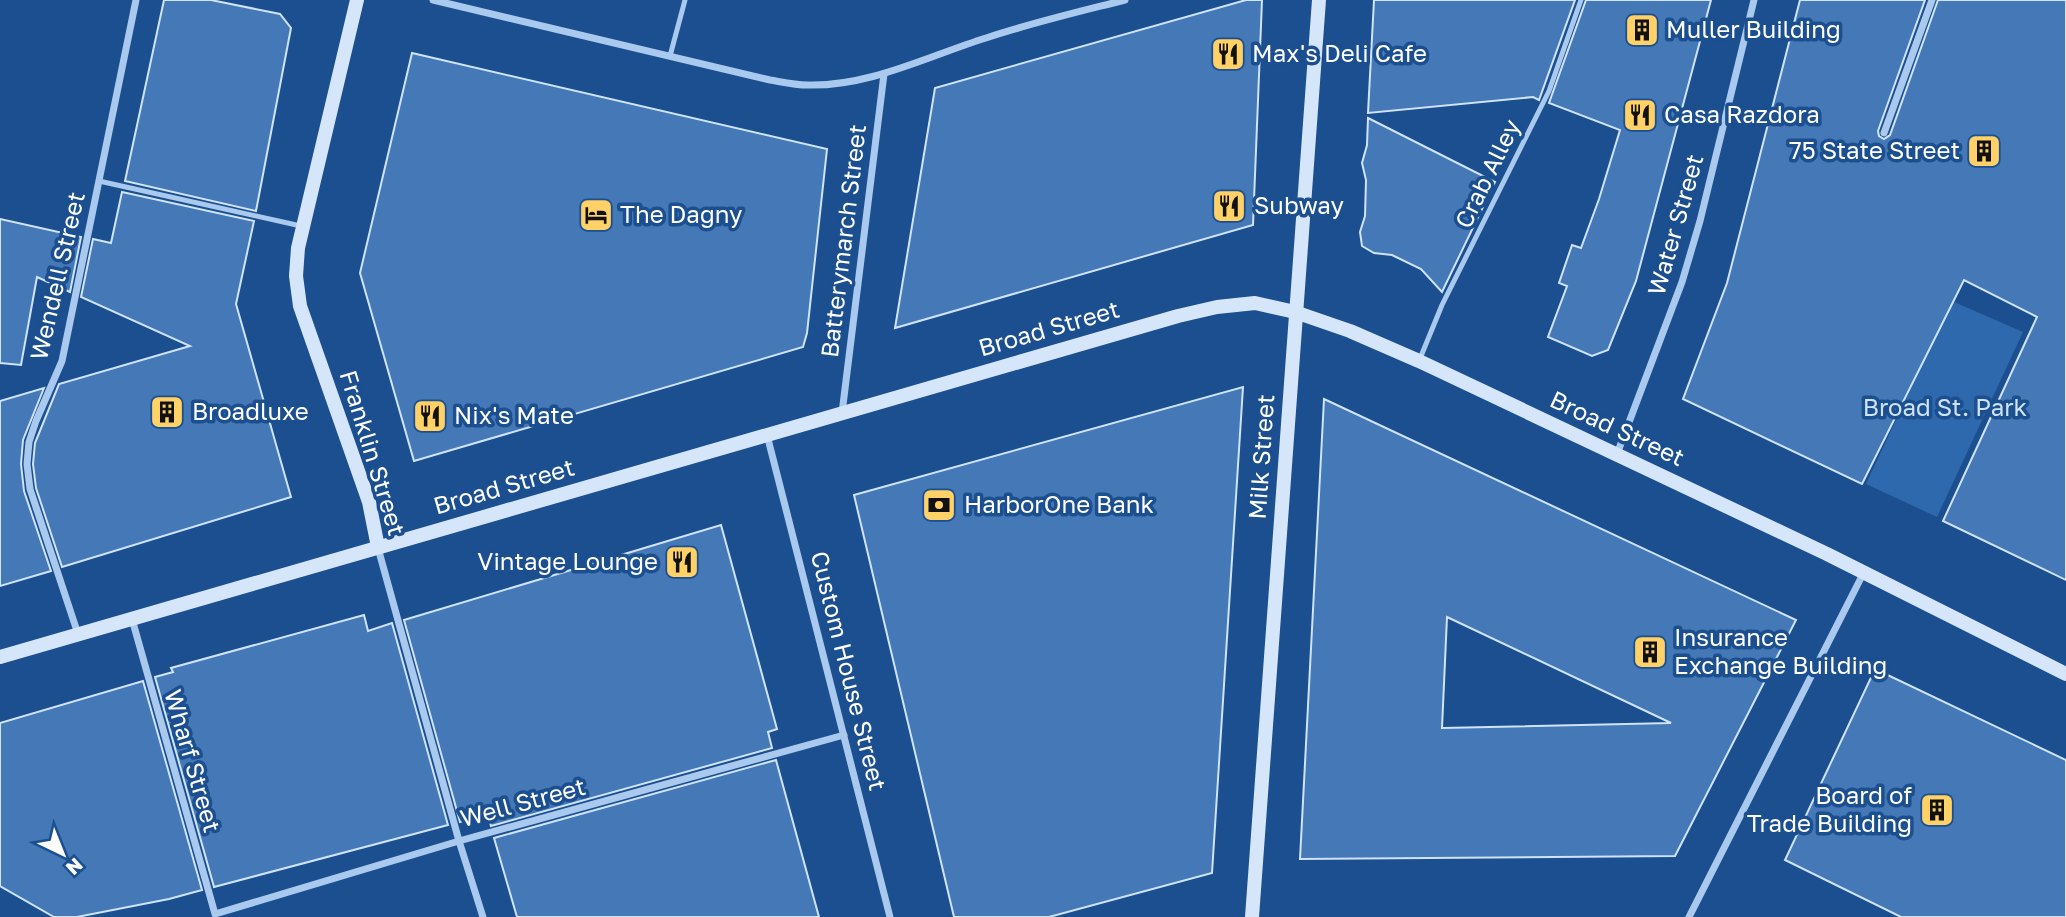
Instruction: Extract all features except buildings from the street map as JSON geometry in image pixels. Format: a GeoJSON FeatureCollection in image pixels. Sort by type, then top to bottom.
{"type":"FeatureCollection","features":[{"type":"Feature","properties":{"kind":"main road","name":"Franklin Street"},"geometry":{"type":"LineString","coordinates":[[357,0],[298,248],[296,276],[300,306],[369,502],[378,547]]}},
{"type":"Feature","properties":{"kind":"main road","name":"Milk Street"},"geometry":{"type":"LineString","coordinates":[[1252,917],[1319,0]]}},
{"type":"Feature","properties":{"kind":"main road","name":"Broad Street"},"geometry":{"type":"LineString","coordinates":[[0,657],[1178,316],[1217,307],[1255,303],[1295,312],[1350,331],[1419,361],[1864,572],[2066,674]]}},
{"type":"Feature","properties":{"kind":"street","name":"Wendell Street"},"geometry":{"type":"LineString","coordinates":[[78,634],[30,489],[27,464],[29,442],[62,361],[136,0]]}},
{"type":"Feature","properties":{"kind":"street"},"geometry":{"type":"LineString","coordinates":[[433,0],[770,80],[807,85],[845,82],[884,74],[988,37],[1125,0]]}},
{"type":"Feature","properties":{"kind":"street","name":"Water Street"},"geometry":{"type":"LineString","coordinates":[[1616,454],[1682,282],[1700,221],[1755,0]]}},
{"type":"Feature","properties":{"kind":"street"},"geometry":{"type":"LineString","coordinates":[[1884,134],[1932,0]]}},
{"type":"Feature","properties":{"kind":"street","name":"Batterymarch Street"},"geometry":{"type":"LineString","coordinates":[[842,414],[884,74]]}},
{"type":"Feature","properties":{"kind":"street","name":"Custom House Street"},"geometry":{"type":"LineString","coordinates":[[767,435],[890,917]]}},
{"type":"Feature","properties":{"kind":"street","name":"Franklin Street"},"geometry":{"type":"LineString","coordinates":[[378,547],[459,841],[483,917]]}},
{"type":"Feature","properties":{"kind":"street"},"geometry":{"type":"LineString","coordinates":[[1689,917],[1864,572]]}},
{"type":"Feature","properties":{"kind":"street","name":"Wharf Street"},"geometry":{"type":"LineString","coordinates":[[132,619],[215,914]]}},
{"type":"Feature","properties":{"kind":"street","name":"Well Street"},"geometry":{"type":"LineString","coordinates":[[215,914],[459,841],[844,736]]}},
{"type":"Feature","properties":{"kind":"lane"},"geometry":{"type":"LineString","coordinates":[[670,56],[685,0]]}},
{"type":"Feature","properties":{"kind":"lane","name":"Crab Alley"},"geometry":{"type":"LineString","coordinates":[[1419,361],[1442,305],[1549,91],[1581,0]]}},
{"type":"Feature","properties":{"kind":"lane"},"geometry":{"type":"LineString","coordinates":[[99,181],[304,227]]}},
{"type":"Feature","properties":{"kind":"green space","name":"Broad St. Park"},"geometry":{"type":"Polygon","coordinates":[[[1952,301],[2023,332],[1937,517],[1866,484],[1952,301]]]}},
{"type":"Feature","properties":{"kind":"place","name":"Muller Building"},"geometry":{"type":"Point","coordinates":[1642,30]}},
{"type":"Feature","properties":{"kind":"place","name":"Max's Deli Cafe"},"geometry":{"type":"Point","coordinates":[1228,54]}},
{"type":"Feature","properties":{"kind":"place","name":"Casa Razdora"},"geometry":{"type":"Point","coordinates":[1640,115]}},
{"type":"Feature","properties":{"kind":"place","name":"75 State Street"},"geometry":{"type":"Point","coordinates":[1984,151]}},
{"type":"Feature","properties":{"kind":"place","name":"Subway"},"geometry":{"type":"Point","coordinates":[1229,206]}},
{"type":"Feature","properties":{"kind":"place","name":"The Dagny"},"geometry":{"type":"Point","coordinates":[596,215]}},
{"type":"Feature","properties":{"kind":"place","name":"Broadluxe"},"geometry":{"type":"Point","coordinates":[167,412]}},
{"type":"Feature","properties":{"kind":"place","name":"Nix's Mate"},"geometry":{"type":"Point","coordinates":[430,416]}},
{"type":"Feature","properties":{"kind":"place","name":"HarborOne Bank"},"geometry":{"type":"Point","coordinates":[939,505]}},
{"type":"Feature","properties":{"kind":"place","name":"Vintage Lounge"},"geometry":{"type":"Point","coordinates":[682,562]}},
{"type":"Feature","properties":{"kind":"place","name":"Insurance Exchange Building"},"geometry":{"type":"Point","coordinates":[1650,652]}},
{"type":"Feature","properties":{"kind":"place","name":"Board of Trade Building"},"geometry":{"type":"Point","coordinates":[1937,810]}}]}
